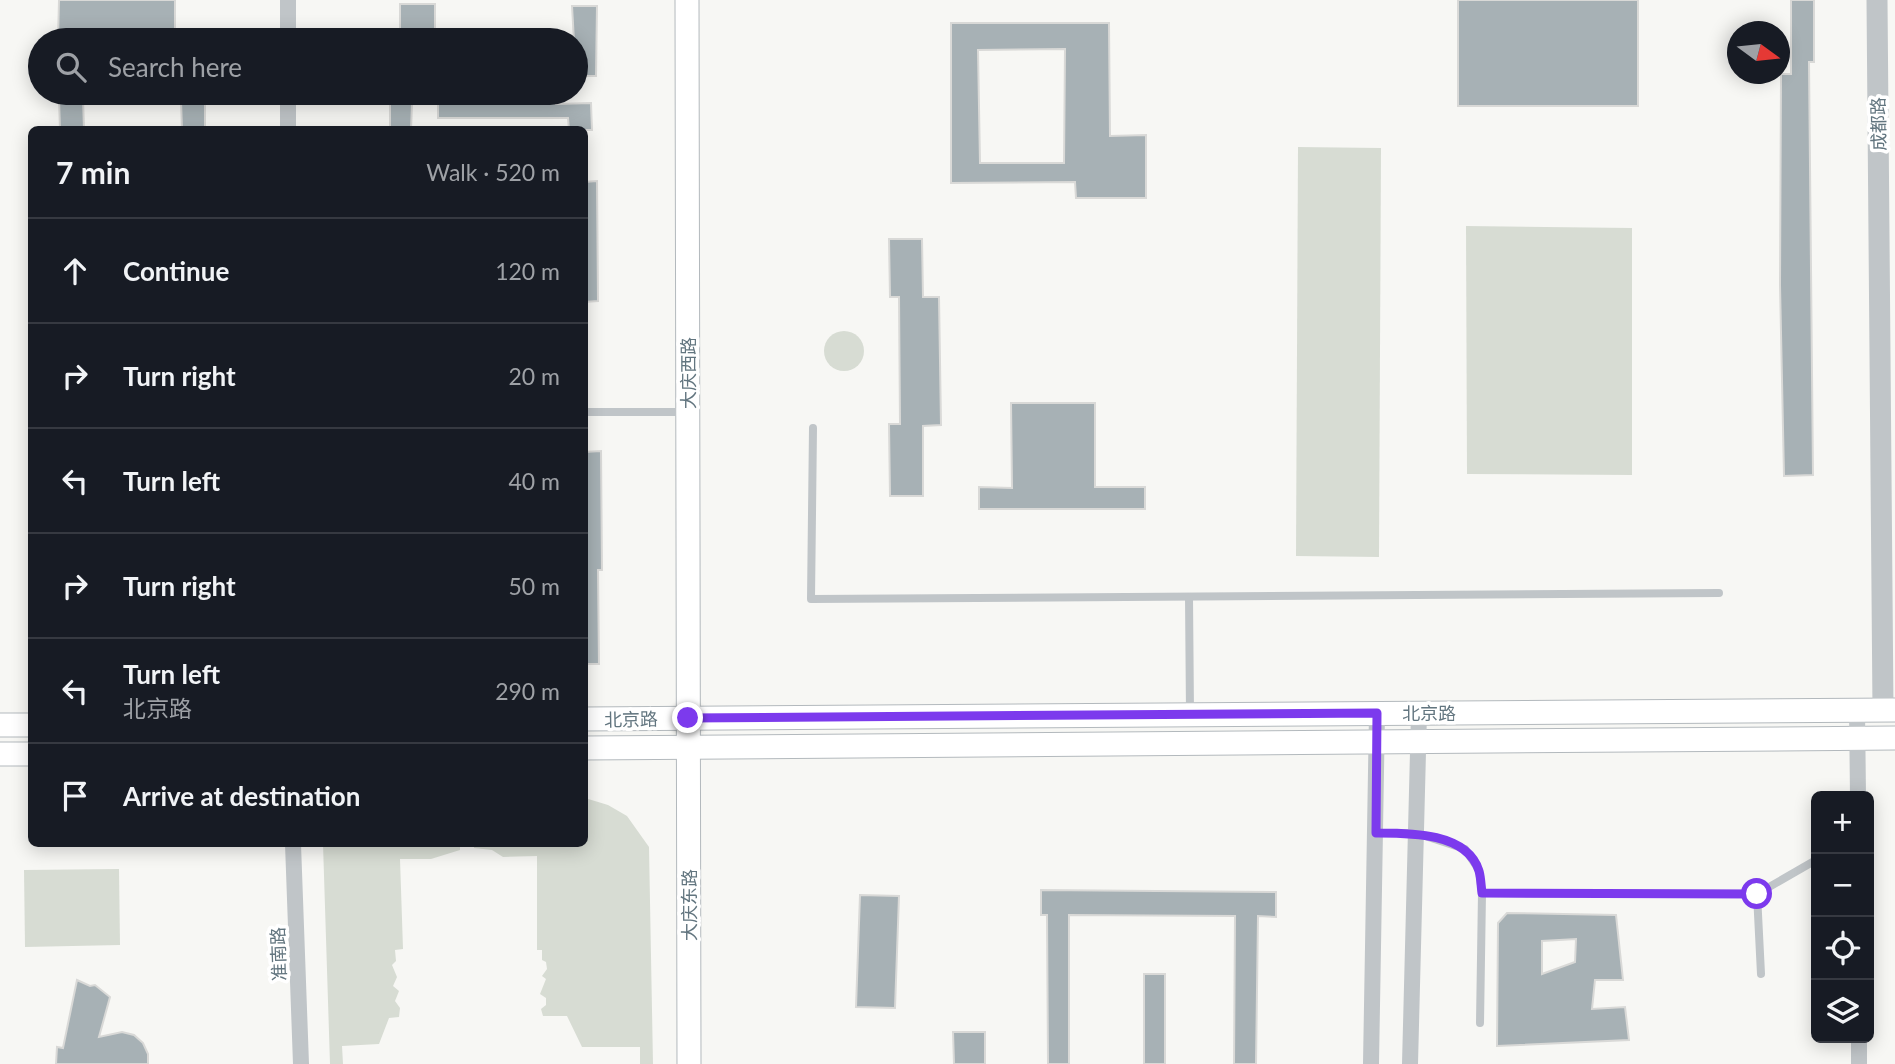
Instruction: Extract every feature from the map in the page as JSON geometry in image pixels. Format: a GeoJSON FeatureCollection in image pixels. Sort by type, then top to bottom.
{"type":"FeatureCollection","features":[{"type":"Feature","properties":{"kind":"main road","name":"大庆西路"},"geometry":{"type":"LineString","coordinates":[[687,0],[688,747]]}},
{"type":"Feature","properties":{"kind":"main road","name":"北京路"},"geometry":{"type":"LineString","coordinates":[[588,719],[1889,710]]}},
{"type":"Feature","properties":{"kind":"main road"},"geometry":{"type":"LineString","coordinates":[[0,725],[28,725]]}},
{"type":"Feature","properties":{"kind":"main road","name":"北京路"},"geometry":{"type":"LineString","coordinates":[[588,748],[1895,738]]}},
{"type":"Feature","properties":{"kind":"main road","name":"大庆东路"},"geometry":{"type":"LineString","coordinates":[[688,747],[689,1064]]}},
{"type":"Feature","properties":{"kind":"main road"},"geometry":{"type":"LineString","coordinates":[[0,754],[28,754]]}},
{"type":"Feature","properties":{"kind":"street"},"geometry":{"type":"LineString","coordinates":[[288,0],[288,28]]}},
{"type":"Feature","properties":{"kind":"street","name":"成都路"},"geometry":{"type":"LineString","coordinates":[[1877,0],[1889,710]]}},
{"type":"Feature","properties":{"kind":"street"},"geometry":{"type":"LineString","coordinates":[[288,105],[288,126]]}},
{"type":"Feature","properties":{"kind":"street"},"geometry":{"type":"LineString","coordinates":[[1857,710],[1858,791]]}},
{"type":"Feature","properties":{"kind":"street"},"geometry":{"type":"LineString","coordinates":[[1371,1064],[1377,713]]}},
{"type":"Feature","properties":{"kind":"street"},"geometry":{"type":"LineString","coordinates":[[1410,1064],[1419,713]]}},
{"type":"Feature","properties":{"kind":"street","name":"准南路"},"geometry":{"type":"LineString","coordinates":[[293,847],[301,1064]]}},
{"type":"Feature","properties":{"kind":"street"},"geometry":{"type":"LineString","coordinates":[[1858,1043],[1859,1064]]}},
{"type":"Feature","properties":{"kind":"lane"},"geometry":{"type":"LineString","coordinates":[[588,412],[688,412]]}},
{"type":"Feature","properties":{"kind":"lane"},"geometry":{"type":"LineString","coordinates":[[813,428],[811,599],[1719,593]]}},
{"type":"Feature","properties":{"kind":"lane"},"geometry":{"type":"LineString","coordinates":[[1189,597],[1190,714]]}},
{"type":"Feature","properties":{"kind":"lane"},"geometry":{"type":"LineString","coordinates":[[1376,833],[1416,833],[1465,849],[1479,870],[1482,893],[1480,1023]]}},
{"type":"Feature","properties":{"kind":"lane"},"geometry":{"type":"LineString","coordinates":[[1482,893],[1757,894],[1811,863]]}},
{"type":"Feature","properties":{"kind":"lane"},"geometry":{"type":"LineString","coordinates":[[1757,894],[1761,974]]}},
{"type":"Feature","properties":{"kind":"shaded area"},"geometry":{"type":"Polygon","coordinates":[[[1298,147],[1381,148],[1379,557],[1296,556],[1298,147]]]}},
{"type":"Feature","properties":{"kind":"shaded area"},"geometry":{"type":"Polygon","coordinates":[[[1466,226],[1632,228],[1632,475],[1467,474],[1466,226]]]}},
{"type":"Feature","properties":{"kind":"shaded area"},"geometry":{"type":"Polygon","coordinates":[[[844,331],[858,337],[864,351],[858,365],[844,371],[830,365],[824,351],[830,337],[844,331]]]}},
{"type":"Feature","properties":{"kind":"shaded area"},"geometry":{"type":"Polygon","coordinates":[[[588,799],[608,805],[627,816],[649,847],[653,1064],[640,1064],[640,1047],[582,1047],[567,1016],[543,1016],[541,1009],[546,1005],[546,998],[540,994],[546,979],[542,976],[547,969],[546,962],[542,960],[542,950],[537,950],[537,856],[503,857],[492,850],[474,848],[588,847],[588,799]]]}},
{"type":"Feature","properties":{"kind":"shaded area"},"geometry":{"type":"Polygon","coordinates":[[[323,847],[460,847],[460,850],[431,859],[400,859],[403,949],[395,950],[396,961],[392,965],[397,977],[393,986],[399,991],[395,1001],[400,1008],[399,1017],[389,1018],[379,1044],[342,1046],[343,1064],[330,1064],[323,847]]]}},
{"type":"Feature","properties":{"kind":"shaded area"},"geometry":{"type":"Polygon","coordinates":[[[119,869],[120,945],[25,947],[24,870],[119,869]]]}},
{"type":"Feature","properties":{"kind":"building"},"geometry":{"type":"Polygon","coordinates":[[[59,0],[175,0],[175,28],[58,28],[59,0]]]}},
{"type":"Feature","properties":{"kind":"building"},"geometry":{"type":"Polygon","coordinates":[[[1458,0],[1638,0],[1638,106],[1458,106],[1458,0]]]}},
{"type":"Feature","properties":{"kind":"building"},"geometry":{"type":"Polygon","coordinates":[[[1791,0],[1814,0],[1814,62],[1809,62],[1813,475],[1784,476],[1780,285],[1781,84],[1790,84],[1791,0]]]}},
{"type":"Feature","properties":{"kind":"building"},"geometry":{"type":"Polygon","coordinates":[[[400,4],[435,4],[435,28],[400,28],[400,4]]]}},
{"type":"Feature","properties":{"kind":"building"},"geometry":{"type":"Polygon","coordinates":[[[572,6],[597,6],[596,76],[588,76],[588,28],[573,28],[572,6]]]}},
{"type":"Feature","properties":{"kind":"building"},"geometry":{"type":"Polygon","coordinates":[[[951,23],[1109,23],[1110,136],[1146,135],[1146,198],[1076,198],[1075,182],[951,183],[951,23]],[[1065,49],[978,50],[980,163],[1064,163],[1065,49]]]}},
{"type":"Feature","properties":{"kind":"building"},"geometry":{"type":"Polygon","coordinates":[[[591,103],[592,130],[588,130],[588,126],[569,126],[568,118],[438,118],[438,105],[591,103]]]}},
{"type":"Feature","properties":{"kind":"building"},"geometry":{"type":"Polygon","coordinates":[[[59,105],[83,105],[84,126],[60,126],[59,105]]]}},
{"type":"Feature","properties":{"kind":"building"},"geometry":{"type":"Polygon","coordinates":[[[181,105],[205,105],[205,126],[182,126],[181,105]]]}},
{"type":"Feature","properties":{"kind":"building"},"geometry":{"type":"Polygon","coordinates":[[[390,105],[412,105],[411,126],[390,126],[390,105]]]}},
{"type":"Feature","properties":{"kind":"building"},"geometry":{"type":"Polygon","coordinates":[[[597,181],[598,301],[588,302],[588,182],[597,181]]]}},
{"type":"Feature","properties":{"kind":"building"},"geometry":{"type":"Polygon","coordinates":[[[889,239],[922,239],[923,297],[939,297],[941,425],[923,426],[923,496],[890,496],[889,424],[900,424],[899,297],[890,297],[889,239]]]}},
{"type":"Feature","properties":{"kind":"building"},"geometry":{"type":"Polygon","coordinates":[[[1011,403],[1095,403],[1095,487],[1145,487],[1145,509],[979,509],[979,487],[1012,488],[1011,403]]]}},
{"type":"Feature","properties":{"kind":"building"},"geometry":{"type":"Polygon","coordinates":[[[601,451],[602,570],[598,570],[599,664],[588,664],[588,452],[601,451]]]}},
{"type":"Feature","properties":{"kind":"building"},"geometry":{"type":"Polygon","coordinates":[[[1041,890],[1276,892],[1276,917],[1258,916],[1256,1064],[1234,1064],[1235,916],[1069,915],[1069,1064],[1048,1064],[1047,915],[1041,915],[1041,890]]]}},
{"type":"Feature","properties":{"kind":"building"},"geometry":{"type":"Polygon","coordinates":[[[860,895],[899,896],[895,1008],[856,1007],[860,895]]]}},
{"type":"Feature","properties":{"kind":"building"},"geometry":{"type":"Polygon","coordinates":[[[1507,913],[1616,915],[1623,980],[1595,980],[1592,1009],[1625,1007],[1629,1040],[1497,1046],[1498,923],[1507,913]],[[1576,939],[1542,941],[1542,974],[1575,962],[1576,939]]]}},
{"type":"Feature","properties":{"kind":"building"},"geometry":{"type":"Polygon","coordinates":[[[1144,974],[1165,974],[1165,1064],[1144,1064],[1144,974]]]}},
{"type":"Feature","properties":{"kind":"building"},"geometry":{"type":"Polygon","coordinates":[[[77,980],[90,986],[95,985],[110,997],[99,1037],[122,1032],[134,1035],[143,1043],[148,1054],[148,1064],[56,1064],[57,1047],[63,1048],[77,980]]]}},
{"type":"Feature","properties":{"kind":"building"},"geometry":{"type":"Polygon","coordinates":[[[953,1032],[985,1032],[985,1064],[954,1064],[953,1032]]]}},
{"type":"Feature","properties":{"kind":"route"},"geometry":{"type":"LineString","coordinates":[[688,718],[1377,713],[1376,833],[1416,833],[1465,849],[1479,870],[1482,893],[1757,894]]}}]}
